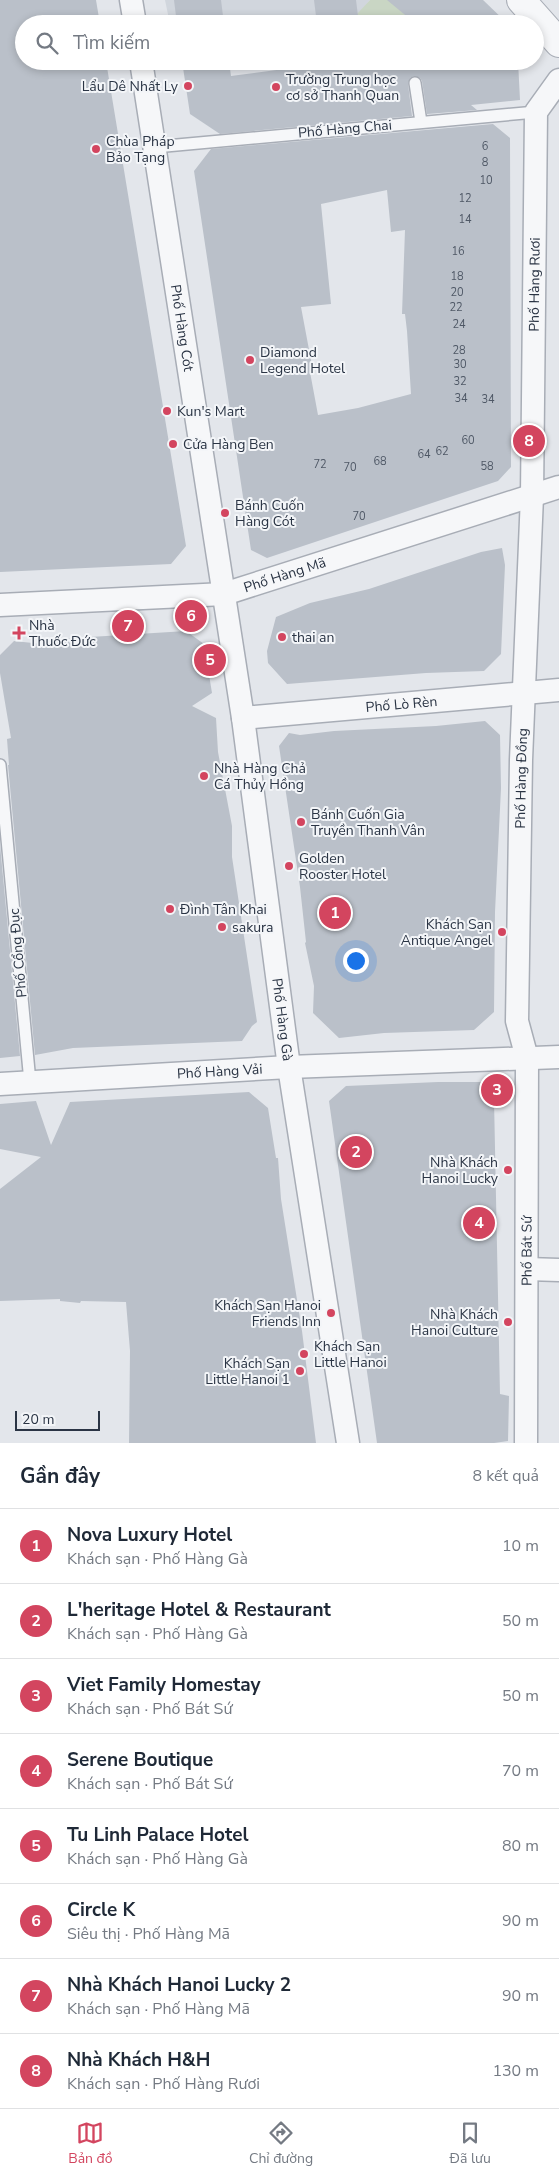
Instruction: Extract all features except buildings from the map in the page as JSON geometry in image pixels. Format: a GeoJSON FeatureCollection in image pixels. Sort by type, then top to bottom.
{"type":"FeatureCollection","features":[{"type":"Feature","properties":{"kind":"street"},"geometry":{"type":"LineString","coordinates":[[131,0],[134,15]]}},
{"type":"Feature","properties":{"kind":"street"},"geometry":{"type":"LineString","coordinates":[[521,0],[534,15]]}},
{"type":"Feature","properties":{"kind":"street"},"geometry":{"type":"LineString","coordinates":[[544,26],[559,43]]}},
{"type":"Feature","properties":{"kind":"street","name":"Phố Hàng Cót"},"geometry":{"type":"LineString","coordinates":[[142,70],[224,594]]}},
{"type":"Feature","properties":{"kind":"street"},"geometry":{"type":"LineString","coordinates":[[536,112],[559,80]]}},
{"type":"Feature","properties":{"kind":"street","name":"Phố Hàng Rươi"},"geometry":{"type":"LineString","coordinates":[[532,496],[536,112]]}},
{"type":"Feature","properties":{"kind":"street","name":"Phố Hàng Mã"},"geometry":{"type":"LineString","coordinates":[[0,605],[224,594],[559,487]]}},
{"type":"Feature","properties":{"kind":"street","name":"Phố Hàng Đồng"},"geometry":{"type":"LineString","coordinates":[[527,1058],[517,1021],[521,760],[532,496]]}},
{"type":"Feature","properties":{"kind":"street","name":"Phố Hàng Gà"},"geometry":{"type":"LineString","coordinates":[[224,594],[243,718],[289,1067],[348,1443]]}},
{"type":"Feature","properties":{"kind":"street","name":"Phố Lò Rèn"},"geometry":{"type":"LineString","coordinates":[[243,718],[559,690]]}},
{"type":"Feature","properties":{"kind":"street","name":"Phố Hàng Vải"},"geometry":{"type":"LineString","coordinates":[[0,1084],[289,1067],[559,1057]]}},
{"type":"Feature","properties":{"kind":"street","name":"Phố Bát Sứ"},"geometry":{"type":"LineString","coordinates":[[526,1443],[527,1058]]}},
{"type":"Feature","properties":{"kind":"street"},"geometry":{"type":"LineString","coordinates":[[527,1269],[559,1270]]}},
{"type":"Feature","properties":{"kind":"lane"},"geometry":{"type":"LineString","coordinates":[[415,83],[422,122]]}},
{"type":"Feature","properties":{"kind":"lane","name":"Phố Hàng Chai"},"geometry":{"type":"LineString","coordinates":[[155,147],[536,112]]}},
{"type":"Feature","properties":{"kind":"lane","name":"Phố Cổng Đục"},"geometry":{"type":"LineString","coordinates":[[0,765],[30,1082]]}},
{"type":"Feature","properties":{"kind":"shaded area"},"geometry":{"type":"Polygon","coordinates":[[[165,0],[370,0],[358,15],[168,15],[165,0]]]}},
{"type":"Feature","properties":{"kind":"green space"},"geometry":{"type":"Polygon","coordinates":[[[370,0],[409,0],[399,9],[406,15],[357,14],[370,0]]]}},
{"type":"Feature","properties":{"kind":"place","name":"Lẩu Dê Nhất Ly"},"geometry":{"type":"Point","coordinates":[188,86]}},
{"type":"Feature","properties":{"kind":"place","name":"Trường Trung học cơ sở Thanh Quan"},"geometry":{"type":"Point","coordinates":[276,87]}},
{"type":"Feature","properties":{"kind":"place","name":"Chùa Pháp Bảo Tạng"},"geometry":{"type":"Point","coordinates":[96,149]}},
{"type":"Feature","properties":{"kind":"place","name":"Diamond Legend Hotel"},"geometry":{"type":"Point","coordinates":[250,360]}},
{"type":"Feature","properties":{"kind":"place","name":"Kun's Mart"},"geometry":{"type":"Point","coordinates":[167,411]}},
{"type":"Feature","properties":{"kind":"place","name":"Nhà Khách H&H"},"geometry":{"type":"Point","coordinates":[529,441]}},
{"type":"Feature","properties":{"kind":"place","name":"Cửa Hàng Ben"},"geometry":{"type":"Point","coordinates":[173,444]}},
{"type":"Feature","properties":{"kind":"place","name":"Bánh Cuốn Hàng Cót"},"geometry":{"type":"Point","coordinates":[225,513]}},
{"type":"Feature","properties":{"kind":"place","name":"Circle K"},"geometry":{"type":"Point","coordinates":[191,616]}},
{"type":"Feature","properties":{"kind":"place","name":"Nhà Khách Hanoi Lucky 2"},"geometry":{"type":"Point","coordinates":[128,626]}},
{"type":"Feature","properties":{"kind":"place","name":"Nhà Thuốc Đức"},"geometry":{"type":"Point","coordinates":[19,633]}},
{"type":"Feature","properties":{"kind":"place","name":"thai an"},"geometry":{"type":"Point","coordinates":[282,637]}},
{"type":"Feature","properties":{"kind":"place","name":"Tu Linh Palace Hotel"},"geometry":{"type":"Point","coordinates":[210,660]}},
{"type":"Feature","properties":{"kind":"place","name":"Nhà Hàng Chả Cá Thủy Hồng"},"geometry":{"type":"Point","coordinates":[204,776]}},
{"type":"Feature","properties":{"kind":"place","name":"Bánh Cuốn Gia Truyền Thanh Vân"},"geometry":{"type":"Point","coordinates":[301,822]}},
{"type":"Feature","properties":{"kind":"place","name":"Golden Rooster Hotel"},"geometry":{"type":"Point","coordinates":[289,866]}},
{"type":"Feature","properties":{"kind":"place","name":"Đình Tân Khai"},"geometry":{"type":"Point","coordinates":[170,909]}},
{"type":"Feature","properties":{"kind":"place","name":"Nova Luxury Hotel"},"geometry":{"type":"Point","coordinates":[335,913]}},
{"type":"Feature","properties":{"kind":"place","name":"sakura"},"geometry":{"type":"Point","coordinates":[222,927]}},
{"type":"Feature","properties":{"kind":"place","name":"Khách Sạn Antique Angel"},"geometry":{"type":"Point","coordinates":[502,932]}},
{"type":"Feature","properties":{"kind":"place","name":"Viet Family Homestay"},"geometry":{"type":"Point","coordinates":[497,1090]}},
{"type":"Feature","properties":{"kind":"place","name":"L'heritage Hotel & Restaurant"},"geometry":{"type":"Point","coordinates":[356,1152]}},
{"type":"Feature","properties":{"kind":"place","name":"Nhà Khách Hanoi Lucky"},"geometry":{"type":"Point","coordinates":[508,1170]}},
{"type":"Feature","properties":{"kind":"place","name":"Serene Boutique"},"geometry":{"type":"Point","coordinates":[479,1223]}},
{"type":"Feature","properties":{"kind":"place","name":"Khách Sạn Hanoi Friends Inn"},"geometry":{"type":"Point","coordinates":[331,1313]}},
{"type":"Feature","properties":{"kind":"place","name":"Nhà Khách Hanoi Culture"},"geometry":{"type":"Point","coordinates":[508,1322]}},
{"type":"Feature","properties":{"kind":"place","name":"Khách Sạn Little Hanoi"},"geometry":{"type":"Point","coordinates":[304,1354]}},
{"type":"Feature","properties":{"kind":"place","name":"Khách Sạn Little Hanoi 1"},"geometry":{"type":"Point","coordinates":[300,1371]}}]}
